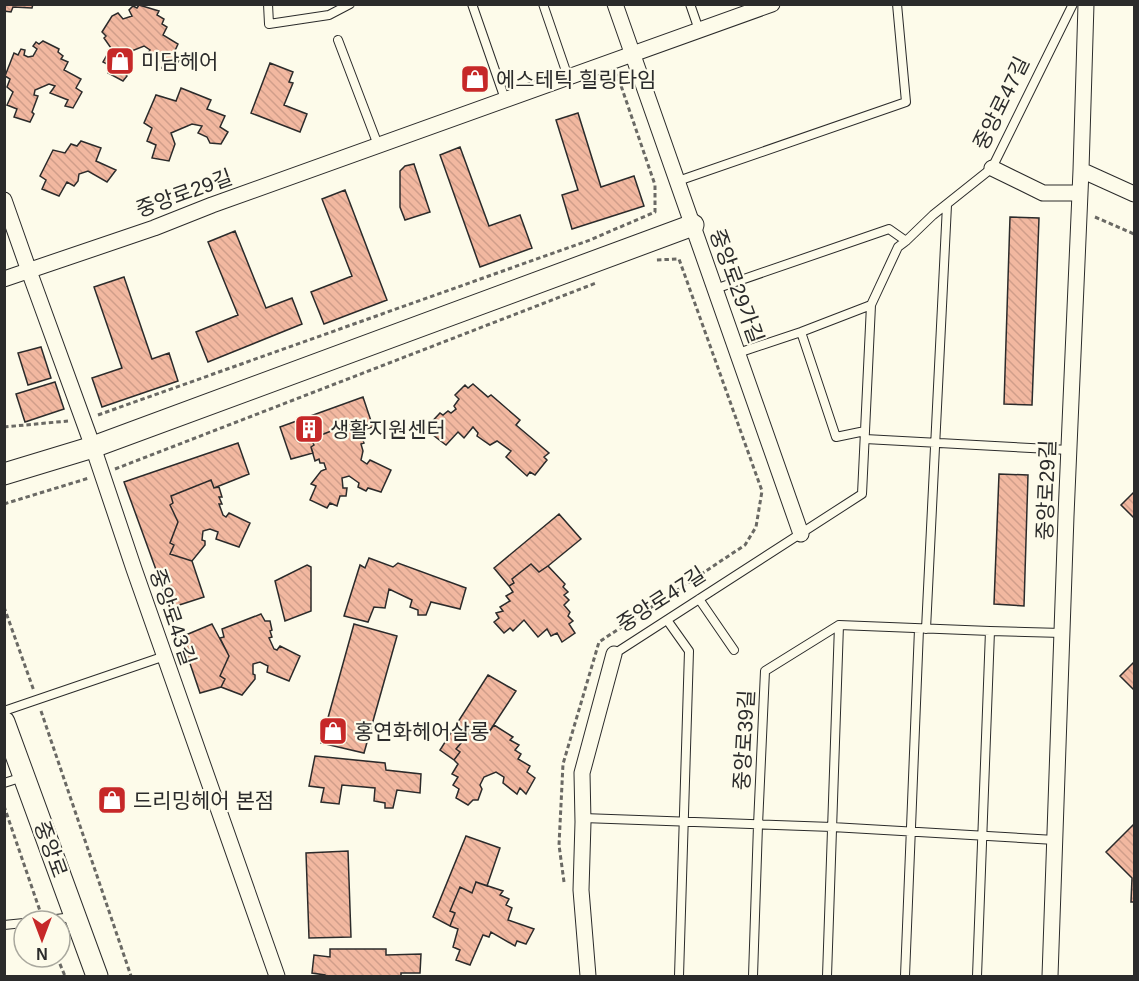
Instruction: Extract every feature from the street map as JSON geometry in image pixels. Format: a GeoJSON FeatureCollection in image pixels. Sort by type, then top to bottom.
{"type":"FeatureCollection","features":[{"type":"Feature","properties":{"kind":"street"},"geometry":{"type":"LineString","coordinates":[[615,4],[632,54]]}},
{"type":"Feature","properties":{"kind":"street","name":"중앙로29길"},"geometry":{"type":"LineString","coordinates":[[1050,976],[1086,4]]}},
{"type":"Feature","properties":{"kind":"street","name":"중앙로29길"},"geometry":{"type":"LineString","coordinates":[[4,279],[154,228],[766,5]]}},
{"type":"Feature","properties":{"kind":"street","name":"중앙로29가길"},"geometry":{"type":"LineString","coordinates":[[632,54],[801,534]]}},
{"type":"Feature","properties":{"kind":"street"},"geometry":{"type":"LineString","coordinates":[[992,168],[1043,193],[1080,193]]}},
{"type":"Feature","properties":{"kind":"street"},"geometry":{"type":"LineString","coordinates":[[1081,170],[1134,194]]}},
{"type":"Feature","properties":{"kind":"street","name":"중앙로43길"},"geometry":{"type":"LineString","coordinates":[[4,200],[93,447],[277,976]]}},
{"type":"Feature","properties":{"kind":"street"},"geometry":{"type":"LineString","coordinates":[[4,474],[93,447],[693,225]]}},
{"type":"Feature","properties":{"kind":"street","name":"중앙로47길"},"geometry":{"type":"LineString","coordinates":[[588,976],[580,890],[582,773],[614,654]]}},
{"type":"Feature","properties":{"kind":"street","name":"중앙로"},"geometry":{"type":"LineString","coordinates":[[4,722],[14,780],[75,917],[97,976]]}},
{"type":"Feature","properties":{"kind":"lane"},"geometry":{"type":"LineString","coordinates":[[268,4],[268,24],[329,15],[350,4]]}},
{"type":"Feature","properties":{"kind":"lane"},"geometry":{"type":"LineString","coordinates":[[472,4],[505,99]]}},
{"type":"Feature","properties":{"kind":"lane"},"geometry":{"type":"LineString","coordinates":[[543,4],[568,77]]}},
{"type":"Feature","properties":{"kind":"lane"},"geometry":{"type":"LineString","coordinates":[[690,4],[699,30]]}},
{"type":"Feature","properties":{"kind":"lane"},"geometry":{"type":"LineString","coordinates":[[678,181],[906,102],[897,4]]}},
{"type":"Feature","properties":{"kind":"lane","name":"중앙로47길"},"geometry":{"type":"LineString","coordinates":[[614,654],[862,494],[871,305],[898,247],[933,215],[992,168],[1073,4]]}},
{"type":"Feature","properties":{"kind":"lane"},"geometry":{"type":"LineString","coordinates":[[338,40],[378,145]]}},
{"type":"Feature","properties":{"kind":"lane"},"geometry":{"type":"LineString","coordinates":[[905,976],[923,629],[936,443],[947,205]]}},
{"type":"Feature","properties":{"kind":"lane"},"geometry":{"type":"LineString","coordinates":[[715,289],[889,229],[906,241]]}},
{"type":"Feature","properties":{"kind":"lane"},"geometry":{"type":"LineString","coordinates":[[738,353],[871,305]]}},
{"type":"Feature","properties":{"kind":"lane"},"geometry":{"type":"LineString","coordinates":[[801,332],[836,437],[865,435],[936,443],[1069,450]]}},
{"type":"Feature","properties":{"kind":"lane"},"geometry":{"type":"LineString","coordinates":[[699,599],[734,650]]}},
{"type":"Feature","properties":{"kind":"lane"},"geometry":{"type":"LineString","coordinates":[[667,620],[689,651],[679,976]]}},
{"type":"Feature","properties":{"kind":"lane"},"geometry":{"type":"LineString","coordinates":[[827,976],[839,625],[1062,633]]}},
{"type":"Feature","properties":{"kind":"lane","name":"중앙로39길"},"geometry":{"type":"LineString","coordinates":[[753,976],[765,671],[839,625]]}},
{"type":"Feature","properties":{"kind":"lane"},"geometry":{"type":"LineString","coordinates":[[977,976],[990,632]]}},
{"type":"Feature","properties":{"kind":"lane"},"geometry":{"type":"LineString","coordinates":[[4,711],[165,656]]}},
{"type":"Feature","properties":{"kind":"lane"},"geometry":{"type":"LineString","coordinates":[[583,818],[832,827],[1055,840]]}},
{"type":"Feature","properties":{"kind":"path"},"geometry":{"type":"LineString","coordinates":[[4,427],[83,420],[590,240],[655,212],[655,185],[612,61]]}},
{"type":"Feature","properties":{"kind":"path"},"geometry":{"type":"LineString","coordinates":[[1079,209],[1134,234]]}},
{"type":"Feature","properties":{"kind":"path"},"geometry":{"type":"LineString","coordinates":[[565,889],[559,845],[563,765],[599,642],[745,545],[756,527],[762,490],[679,259],[654,260]]}},
{"type":"Feature","properties":{"kind":"path"},"geometry":{"type":"LineString","coordinates":[[4,504],[102,474],[600,281]]}},
{"type":"Feature","properties":{"kind":"path"},"geometry":{"type":"LineString","coordinates":[[4,607],[131,976]]}},
{"type":"Feature","properties":{"kind":"path"},"geometry":{"type":"LineString","coordinates":[[4,806],[40,909]]}},
{"type":"Feature","properties":{"kind":"building"},"geometry":{"type":"Polygon","coordinates":[[[4,4],[33,4],[32,8],[13,7],[11,12],[4,11],[4,4]]]}},
{"type":"Feature","properties":{"kind":"building"},"geometry":{"type":"Polygon","coordinates":[[[139,5],[159,11],[157,15],[164,19],[162,24],[167,27],[163,35],[178,44],[173,55],[181,58],[171,71],[162,68],[164,63],[147,55],[150,50],[144,46],[129,52],[130,66],[123,81],[108,73],[111,66],[103,62],[111,48],[102,32],[112,16],[118,13],[123,19],[132,16],[129,10],[139,5]]]}},
{"type":"Feature","properties":{"kind":"building"},"geometry":{"type":"Polygon","coordinates":[[[43,41],[59,49],[58,52],[63,56],[61,59],[68,62],[64,70],[81,79],[76,88],[82,92],[73,108],[65,106],[68,100],[50,93],[55,86],[49,84],[35,90],[34,95],[38,96],[30,122],[14,117],[17,109],[7,105],[13,92],[7,87],[10,79],[5,76],[14,53],[18,55],[21,49],[25,50],[24,55],[33,56],[37,49],[33,46],[36,42],[39,44],[43,41]]]}},
{"type":"Feature","properties":{"kind":"building"},"geometry":{"type":"Polygon","coordinates":[[[270,63],[293,72],[289,82],[293,83],[284,105],[307,114],[300,132],[251,113],[270,63]]]}},
{"type":"Feature","properties":{"kind":"building"},"geometry":{"type":"Polygon","coordinates":[[[181,88],[211,100],[207,109],[225,116],[220,127],[228,132],[221,144],[210,143],[207,137],[198,133],[202,126],[192,124],[171,133],[175,144],[169,161],[152,158],[156,145],[147,141],[152,128],[144,123],[156,95],[176,101],[181,88]]]}},
{"type":"Feature","properties":{"kind":"building"},"geometry":{"type":"Polygon","coordinates":[[[578,113],[601,187],[634,176],[644,206],[572,229],[562,195],[578,190],[556,120],[578,113]]]}},
{"type":"Feature","properties":{"kind":"building"},"geometry":{"type":"Polygon","coordinates":[[[81,141],[101,148],[96,161],[116,170],[107,182],[88,171],[79,174],[74,186],[67,182],[59,196],[42,189],[46,180],[40,176],[53,150],[65,153],[71,144],[77,146],[81,141]]]}},
{"type":"Feature","properties":{"kind":"building"},"geometry":{"type":"Polygon","coordinates":[[[460,147],[489,226],[520,215],[532,248],[480,267],[440,155],[460,147]]]}},
{"type":"Feature","properties":{"kind":"building"},"geometry":{"type":"Polygon","coordinates":[[[414,164],[430,212],[405,220],[400,207],[400,171],[405,166],[414,164]]]}},
{"type":"Feature","properties":{"kind":"building"},"geometry":{"type":"Polygon","coordinates":[[[345,190],[387,300],[324,324],[311,292],[352,276],[322,199],[345,190]]]}},
{"type":"Feature","properties":{"kind":"building"},"geometry":{"type":"Polygon","coordinates":[[[1010,217],[1039,218],[1032,405],[1004,404],[1010,217]]]}},
{"type":"Feature","properties":{"kind":"building"},"geometry":{"type":"Polygon","coordinates":[[[235,231],[266,308],[292,298],[302,324],[208,362],[196,332],[238,315],[208,242],[235,231]]]}},
{"type":"Feature","properties":{"kind":"building"},"geometry":{"type":"Polygon","coordinates":[[[124,277],[152,359],[169,353],[178,381],[102,407],[92,378],[122,368],[94,287],[124,277]]]}},
{"type":"Feature","properties":{"kind":"building"},"geometry":{"type":"Polygon","coordinates":[[[41,347],[51,378],[28,385],[18,353],[41,347]]]}},
{"type":"Feature","properties":{"kind":"building"},"geometry":{"type":"Polygon","coordinates":[[[55,382],[64,409],[25,422],[16,394],[55,382]]]}},
{"type":"Feature","properties":{"kind":"building"},"geometry":{"type":"Polygon","coordinates":[[[473,384],[488,397],[491,395],[520,420],[516,425],[549,453],[544,457],[547,460],[535,475],[530,472],[527,476],[506,457],[511,451],[497,441],[490,445],[477,436],[478,433],[473,427],[464,438],[458,432],[446,445],[425,429],[440,413],[443,415],[448,411],[451,413],[456,409],[454,406],[459,399],[455,395],[465,385],[468,388],[473,384]]]}},
{"type":"Feature","properties":{"kind":"building","name":"생활지원센터"},"geometry":{"type":"Polygon","coordinates":[[[363,397],[373,427],[362,430],[360,426],[356,428],[354,422],[311,439],[314,445],[311,447],[313,453],[291,459],[280,427],[363,397]]]}},
{"type":"Feature","properties":{"kind":"building"},"geometry":{"type":"Polygon","coordinates":[[[354,422],[356,428],[360,426],[365,436],[362,438],[364,443],[361,444],[363,451],[361,460],[367,464],[370,460],[391,470],[381,492],[368,488],[366,491],[358,487],[359,483],[349,476],[342,478],[343,488],[347,488],[346,496],[340,496],[337,506],[330,503],[327,508],[310,500],[316,486],[311,484],[321,471],[326,469],[324,463],[320,463],[319,459],[315,461],[311,447],[314,445],[311,439],[354,422]]]}},
{"type":"Feature","properties":{"kind":"building"},"geometry":{"type":"Polygon","coordinates":[[[238,443],[249,474],[214,488],[211,480],[171,496],[173,503],[170,505],[178,522],[170,543],[174,545],[170,554],[192,561],[204,597],[170,608],[124,482],[238,443]]]}},
{"type":"Feature","properties":{"kind":"building"},"geometry":{"type":"Polygon","coordinates":[[[999,474],[1028,475],[1024,606],[994,604],[999,474]]]}},
{"type":"Feature","properties":{"kind":"building"},"geometry":{"type":"Polygon","coordinates":[[[211,480],[214,488],[219,487],[222,504],[219,504],[223,515],[226,517],[229,513],[250,523],[239,547],[216,539],[218,532],[210,529],[203,531],[202,540],[205,541],[205,545],[192,561],[170,554],[174,545],[170,543],[178,522],[170,505],[173,503],[171,496],[211,480]]]}},
{"type":"Feature","properties":{"kind":"building"},"geometry":{"type":"Polygon","coordinates":[[[1134,492],[1134,518],[1121,505],[1134,492]]]}},
{"type":"Feature","properties":{"kind":"building"},"geometry":{"type":"Polygon","coordinates":[[[559,514],[581,539],[539,572],[531,564],[512,579],[514,583],[509,586],[494,568],[559,514]]]}},
{"type":"Feature","properties":{"kind":"building"},"geometry":{"type":"Polygon","coordinates":[[[369,558],[393,567],[398,563],[466,588],[460,609],[431,602],[426,615],[418,615],[418,610],[410,607],[412,600],[389,589],[385,608],[374,607],[368,622],[344,616],[360,565],[365,568],[369,558]]]}},
{"type":"Feature","properties":{"kind":"building"},"geometry":{"type":"Polygon","coordinates":[[[531,564],[539,572],[548,566],[565,584],[563,587],[568,592],[564,595],[569,600],[564,605],[570,612],[568,616],[573,621],[569,624],[575,633],[562,642],[557,633],[551,636],[547,629],[538,637],[524,620],[513,631],[510,628],[504,633],[494,622],[499,618],[496,613],[503,611],[500,607],[510,601],[506,596],[513,592],[509,586],[514,583],[512,579],[531,564]]]}},
{"type":"Feature","properties":{"kind":"building"},"geometry":{"type":"Polygon","coordinates":[[[307,565],[311,567],[311,611],[285,621],[275,581],[307,565]]]}},
{"type":"Feature","properties":{"kind":"building"},"geometry":{"type":"Polygon","coordinates":[[[261,614],[265,621],[270,621],[272,637],[269,638],[274,649],[277,650],[280,646],[300,656],[289,681],[267,672],[268,666],[260,662],[253,664],[255,679],[242,695],[221,687],[225,679],[220,676],[229,656],[220,638],[224,637],[222,629],[261,614]]]}},
{"type":"Feature","properties":{"kind":"building"},"geometry":{"type":"Polygon","coordinates":[[[212,624],[229,656],[220,676],[225,679],[221,687],[200,693],[181,637],[212,624]]]}},
{"type":"Feature","properties":{"kind":"building"},"geometry":{"type":"Polygon","coordinates":[[[354,624],[397,636],[364,753],[321,743],[354,624]]]}},
{"type":"Feature","properties":{"kind":"building"},"geometry":{"type":"Polygon","coordinates":[[[1134,662],[1134,690],[1120,676],[1134,662]]]}},
{"type":"Feature","properties":{"kind":"building"},"geometry":{"type":"Polygon","coordinates":[[[488,675],[516,691],[487,735],[473,729],[456,749],[460,752],[454,760],[440,750],[488,675]]]}},
{"type":"Feature","properties":{"kind":"building"},"geometry":{"type":"Polygon","coordinates":[[[494,725],[513,737],[510,740],[519,745],[515,750],[521,754],[518,759],[530,766],[527,772],[535,778],[526,794],[520,788],[517,794],[503,783],[504,777],[496,772],[484,777],[480,785],[482,789],[478,800],[473,800],[468,805],[456,798],[459,789],[453,785],[458,777],[452,774],[458,764],[454,760],[460,752],[456,749],[473,729],[487,735],[494,725]]]}},
{"type":"Feature","properties":{"kind":"building"},"geometry":{"type":"Polygon","coordinates":[[[315,756],[385,763],[386,770],[421,774],[420,793],[397,790],[393,808],[385,808],[385,803],[374,801],[375,788],[342,785],[339,804],[321,802],[324,788],[309,786],[315,756]]]}},
{"type":"Feature","properties":{"kind":"building"},"geometry":{"type":"Polygon","coordinates":[[[1134,824],[1134,902],[1131,902],[1132,878],[1106,852],[1134,824]]]}},
{"type":"Feature","properties":{"kind":"building"},"geometry":{"type":"Polygon","coordinates":[[[466,836],[500,848],[487,886],[476,882],[472,893],[460,887],[450,911],[455,913],[450,926],[433,917],[466,836]]]}},
{"type":"Feature","properties":{"kind":"building"},"geometry":{"type":"Polygon","coordinates":[[[348,851],[351,937],[309,938],[306,853],[348,851]]]}},
{"type":"Feature","properties":{"kind":"building"},"geometry":{"type":"Polygon","coordinates":[[[476,882],[503,891],[500,895],[509,899],[506,905],[512,908],[508,920],[534,929],[526,944],[517,941],[515,946],[491,932],[489,937],[483,935],[470,965],[456,960],[460,950],[453,947],[458,929],[450,926],[455,913],[450,911],[460,887],[472,893],[476,882]]]}},
{"type":"Feature","properties":{"kind":"building"},"geometry":{"type":"Polygon","coordinates":[[[330,949],[386,949],[386,955],[421,954],[420,973],[401,973],[401,976],[325,976],[312,973],[314,955],[330,957],[330,949]]]}},
{"type":"Feature","properties":{"kind":"place","name":"미담헤어"},"geometry":{"type":"Point","coordinates":[120,61]}},
{"type":"Feature","properties":{"kind":"place","name":"에스테틱 힐링타임"},"geometry":{"type":"Point","coordinates":[475,79]}},
{"type":"Feature","properties":{"kind":"place","name":"생활지원센터"},"geometry":{"type":"Point","coordinates":[309,429]}},
{"type":"Feature","properties":{"kind":"place","name":"홍연화헤어살롱"},"geometry":{"type":"Point","coordinates":[333,731]}},
{"type":"Feature","properties":{"kind":"place","name":"드리밍헤어 본점"},"geometry":{"type":"Point","coordinates":[112,800]}}]}
